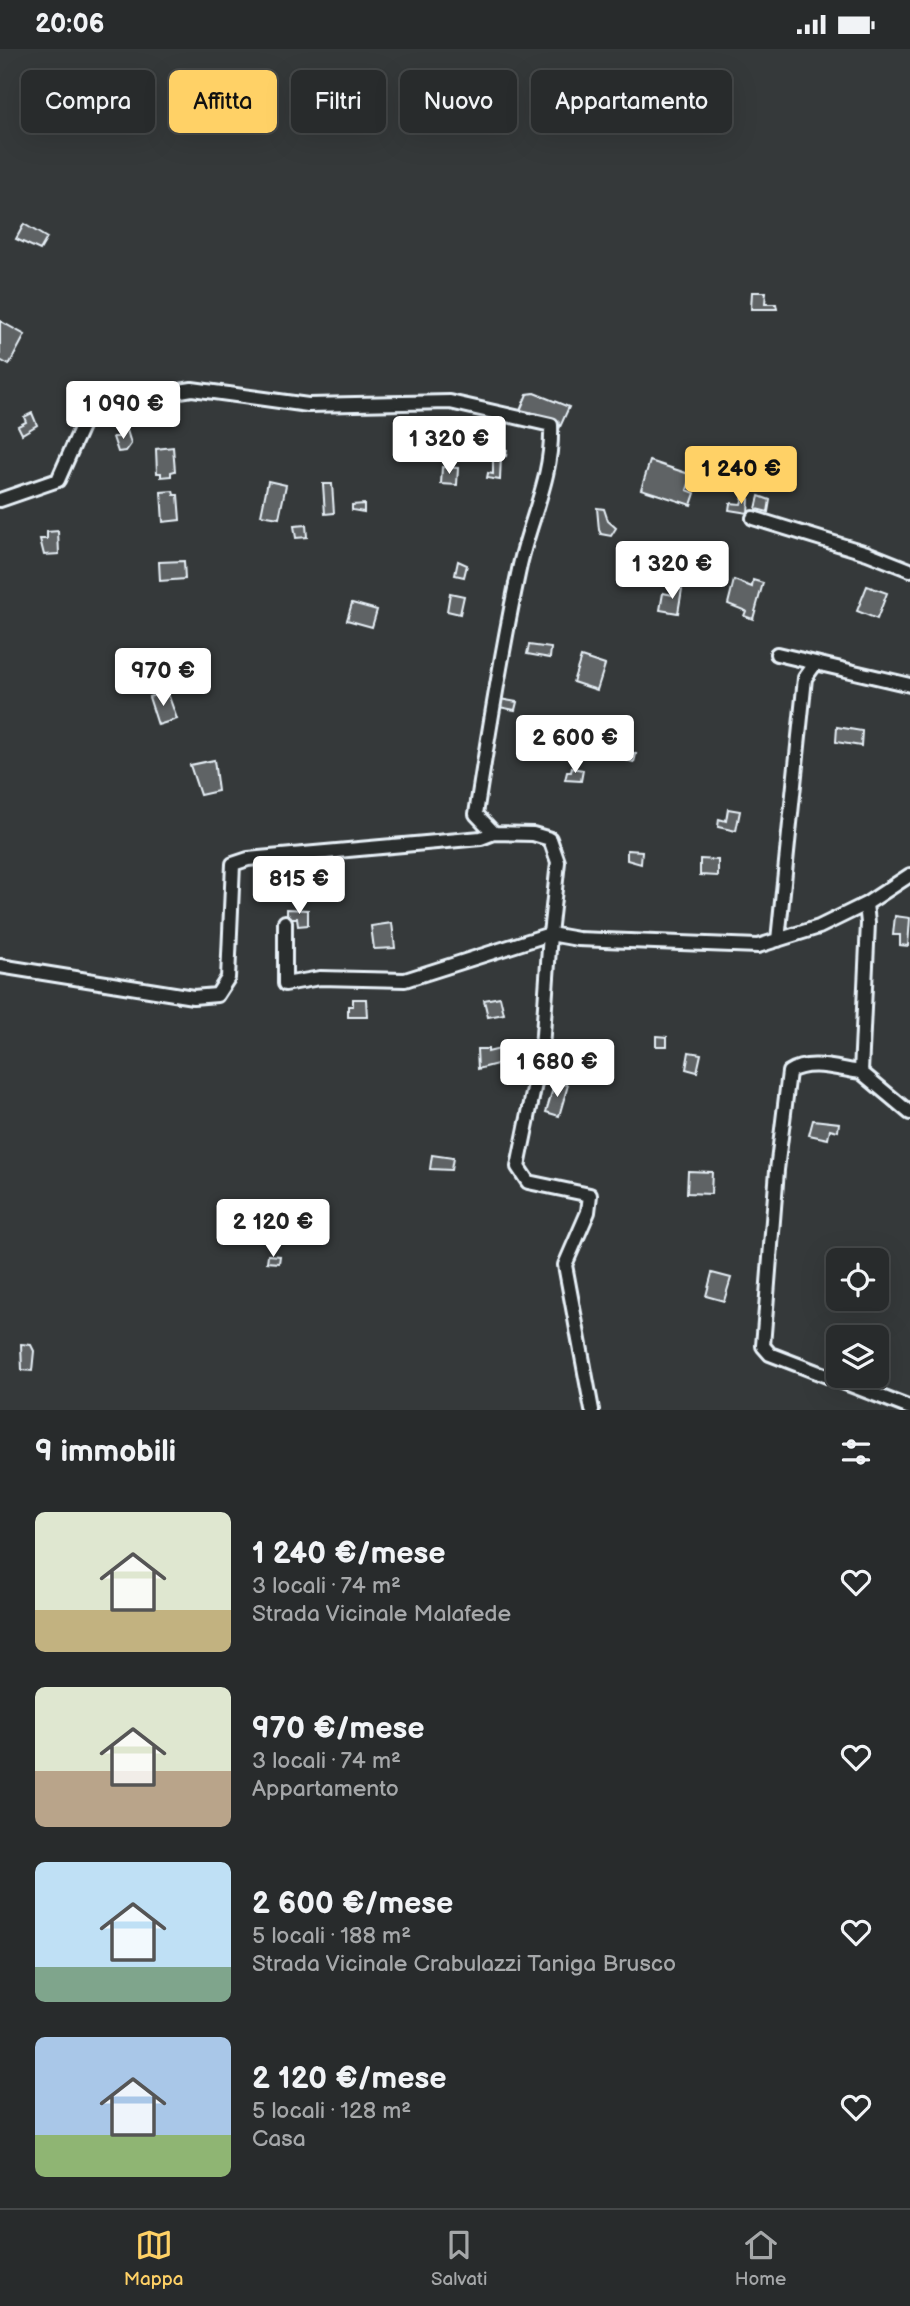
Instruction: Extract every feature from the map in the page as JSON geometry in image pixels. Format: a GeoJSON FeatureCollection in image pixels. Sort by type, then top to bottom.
{"type":"FeatureCollection","features":[{"type":"Feature","properties":{"kind":"street"},"geometry":{"type":"LineString","coordinates":[[0,500],[58,480],[91,405],[192,389],[308,405],[450,402],[551,425],[552,455],[527,537],[503,640],[476,814],[494,833]]}},
{"type":"Feature","properties":{"kind":"street"},"geometry":{"type":"LineString","coordinates":[[753,519],[867,553],[910,570]]}},
{"type":"Feature","properties":{"kind":"street"},"geometry":{"type":"LineString","coordinates":[[777,654],[910,685]]}},
{"type":"Feature","properties":{"kind":"street"},"geometry":{"type":"LineString","coordinates":[[778,940],[805,678],[815,664]]}},
{"type":"Feature","properties":{"kind":"street"},"geometry":{"type":"LineString","coordinates":[[0,966],[193,997],[217,995],[228,978],[233,864],[248,859],[481,838],[494,833],[533,834],[550,839],[558,862],[542,1049],[518,1167],[527,1182],[590,1195],[588,1212],[565,1265],[592,1410]]}},
{"type":"Feature","properties":{"kind":"street"},"geometry":{"type":"LineString","coordinates":[[285,922],[285,984],[320,978],[405,980],[550,934],[578,939],[758,946],[819,927],[866,904],[910,875]]}},
{"type":"Feature","properties":{"kind":"street"},"geometry":{"type":"LineString","coordinates":[[861,1072],[868,923],[866,904]]}},
{"type":"Feature","properties":{"kind":"street"},"geometry":{"type":"LineString","coordinates":[[910,1113],[861,1072],[812,1066],[797,1067],[789,1072],[777,1170],[763,1346],[770,1354],[910,1408]]}},
{"type":"Feature","properties":{"kind":"building"},"geometry":{"type":"Polygon","coordinates":[[[24,224],[47,238],[40,250],[16,239],[24,224]]]}},
{"type":"Feature","properties":{"kind":"building"},"geometry":{"type":"Polygon","coordinates":[[[752,292],[766,292],[765,304],[776,304],[777,309],[751,309],[752,292]]]}},
{"type":"Feature","properties":{"kind":"building"},"geometry":{"type":"Polygon","coordinates":[[[0,321],[25,335],[9,365],[0,360],[0,321]]]}},
{"type":"Feature","properties":{"kind":"building"},"geometry":{"type":"Polygon","coordinates":[[[534,393],[569,407],[560,427],[555,421],[519,413],[527,394],[534,393]]]}},
{"type":"Feature","properties":{"kind":"building"},"geometry":{"type":"Polygon","coordinates":[[[32,413],[37,425],[22,434],[18,426],[26,422],[24,417],[32,413]]]}},
{"type":"Feature","properties":{"kind":"building"},"geometry":{"type":"Polygon","coordinates":[[[127,430],[131,444],[126,451],[118,452],[113,437],[119,437],[119,431],[127,430]]]}},
{"type":"Feature","properties":{"kind":"building"},"geometry":{"type":"Polygon","coordinates":[[[173,447],[175,471],[171,472],[171,476],[161,477],[161,473],[157,473],[156,449],[173,447]]]}},
{"type":"Feature","properties":{"kind":"building"},"geometry":{"type":"Polygon","coordinates":[[[493,450],[507,450],[506,456],[501,455],[500,480],[487,478],[488,473],[493,474],[493,460],[490,460],[493,450]]]}},
{"type":"Feature","properties":{"kind":"building"},"geometry":{"type":"Polygon","coordinates":[[[650,461],[692,475],[687,490],[695,493],[691,505],[641,489],[650,461]]]}},
{"type":"Feature","properties":{"kind":"building"},"geometry":{"type":"Polygon","coordinates":[[[442,467],[458,468],[457,485],[441,484],[442,467]]]}},
{"type":"Feature","properties":{"kind":"building"},"geometry":{"type":"Polygon","coordinates":[[[268,481],[286,485],[279,518],[261,515],[268,481]]]}},
{"type":"Feature","properties":{"kind":"building"},"geometry":{"type":"Polygon","coordinates":[[[323,484],[332,484],[334,513],[325,514],[323,484]]]}},
{"type":"Feature","properties":{"kind":"building"},"geometry":{"type":"Polygon","coordinates":[[[173,491],[174,495],[178,495],[180,520],[163,522],[161,492],[173,491]]]}},
{"type":"Feature","properties":{"kind":"building"},"geometry":{"type":"Polygon","coordinates":[[[759,496],[770,500],[768,512],[756,509],[759,496]]]}},
{"type":"Feature","properties":{"kind":"building"},"geometry":{"type":"Polygon","coordinates":[[[743,497],[749,499],[748,513],[729,510],[730,503],[741,504],[743,497]]]}},
{"type":"Feature","properties":{"kind":"building"},"geometry":{"type":"Polygon","coordinates":[[[364,504],[364,512],[352,510],[352,505],[364,504]]]}},
{"type":"Feature","properties":{"kind":"building"},"geometry":{"type":"Polygon","coordinates":[[[597,508],[604,509],[608,521],[616,528],[611,536],[601,534],[599,530],[597,508]]]}},
{"type":"Feature","properties":{"kind":"building"},"geometry":{"type":"Polygon","coordinates":[[[306,525],[307,537],[296,538],[294,526],[306,525]]]}},
{"type":"Feature","properties":{"kind":"building"},"geometry":{"type":"Polygon","coordinates":[[[58,531],[59,554],[44,555],[40,539],[47,539],[47,532],[58,531]]]}},
{"type":"Feature","properties":{"kind":"building"},"geometry":{"type":"Polygon","coordinates":[[[184,561],[185,579],[160,581],[159,562],[184,561]]]}},
{"type":"Feature","properties":{"kind":"building"},"geometry":{"type":"Polygon","coordinates":[[[458,561],[467,565],[464,577],[455,575],[458,561]]]}},
{"type":"Feature","properties":{"kind":"building"},"geometry":{"type":"Polygon","coordinates":[[[734,580],[752,587],[753,580],[763,583],[753,619],[744,616],[746,611],[728,604],[734,580]]]}},
{"type":"Feature","properties":{"kind":"building"},"geometry":{"type":"Polygon","coordinates":[[[867,586],[887,593],[877,619],[857,611],[867,586]]]}},
{"type":"Feature","properties":{"kind":"building"},"geometry":{"type":"Polygon","coordinates":[[[675,588],[682,589],[678,613],[660,610],[663,593],[673,595],[675,588]]]}},
{"type":"Feature","properties":{"kind":"building"},"geometry":{"type":"Polygon","coordinates":[[[450,593],[464,596],[460,614],[447,611],[450,593]]]}},
{"type":"Feature","properties":{"kind":"building"},"geometry":{"type":"Polygon","coordinates":[[[352,603],[377,610],[372,627],[347,620],[352,603]]]}},
{"type":"Feature","properties":{"kind":"building"},"geometry":{"type":"Polygon","coordinates":[[[529,645],[551,648],[550,658],[527,654],[529,645]]]}},
{"type":"Feature","properties":{"kind":"building"},"geometry":{"type":"Polygon","coordinates":[[[581,657],[605,665],[597,690],[573,682],[581,657]]]}},
{"type":"Feature","properties":{"kind":"building"},"geometry":{"type":"Polygon","coordinates":[[[167,691],[177,719],[158,725],[149,697],[167,691]]]}},
{"type":"Feature","properties":{"kind":"building"},"geometry":{"type":"Polygon","coordinates":[[[500,699],[517,702],[515,710],[499,707],[500,699]]]}},
{"type":"Feature","properties":{"kind":"building"},"geometry":{"type":"Polygon","coordinates":[[[837,727],[862,731],[861,746],[836,742],[837,727]]]}},
{"type":"Feature","properties":{"kind":"building"},"geometry":{"type":"Polygon","coordinates":[[[603,740],[624,746],[623,751],[636,754],[634,762],[600,754],[603,740]]]}},
{"type":"Feature","properties":{"kind":"building"},"geometry":{"type":"Polygon","coordinates":[[[214,760],[218,791],[200,795],[190,765],[214,760]]]}},
{"type":"Feature","properties":{"kind":"building"},"geometry":{"type":"Polygon","coordinates":[[[572,768],[583,770],[581,781],[565,780],[567,772],[571,772],[572,768]]]}},
{"type":"Feature","properties":{"kind":"building"},"geometry":{"type":"Polygon","coordinates":[[[728,809],[740,811],[736,831],[718,827],[719,819],[726,821],[728,809]]]}},
{"type":"Feature","properties":{"kind":"building"},"geometry":{"type":"Polygon","coordinates":[[[627,850],[642,851],[641,864],[627,860],[627,850]]]}},
{"type":"Feature","properties":{"kind":"building"},"geometry":{"type":"Polygon","coordinates":[[[700,859],[718,860],[718,876],[700,875],[700,859]]]}},
{"type":"Feature","properties":{"kind":"building"},"geometry":{"type":"Polygon","coordinates":[[[287,909],[308,910],[308,925],[298,926],[297,918],[287,918],[287,909]]]}},
{"type":"Feature","properties":{"kind":"building"},"geometry":{"type":"Polygon","coordinates":[[[895,916],[910,918],[908,946],[900,945],[900,935],[893,935],[895,916]]]}},
{"type":"Feature","properties":{"kind":"building"},"geometry":{"type":"Polygon","coordinates":[[[392,923],[395,948],[374,949],[371,926],[392,923]]]}},
{"type":"Feature","properties":{"kind":"building"},"geometry":{"type":"Polygon","coordinates":[[[500,997],[504,1014],[488,1017],[484,1000],[500,997]]]}},
{"type":"Feature","properties":{"kind":"building"},"geometry":{"type":"Polygon","coordinates":[[[353,999],[366,999],[367,1017],[348,1017],[348,1006],[353,1006],[353,999]]]}},
{"type":"Feature","properties":{"kind":"building"},"geometry":{"type":"Polygon","coordinates":[[[656,1036],[667,1037],[667,1046],[656,1046],[656,1036]]]}},
{"type":"Feature","properties":{"kind":"building"},"geometry":{"type":"Polygon","coordinates":[[[477,1049],[488,1049],[488,1052],[500,1049],[501,1063],[478,1069],[477,1049]]]}},
{"type":"Feature","properties":{"kind":"building"},"geometry":{"type":"Polygon","coordinates":[[[689,1052],[701,1054],[697,1072],[686,1069],[689,1052]]]}},
{"type":"Feature","properties":{"kind":"building"},"geometry":{"type":"Polygon","coordinates":[[[555,1082],[568,1085],[559,1116],[546,1112],[555,1082]]]}},
{"type":"Feature","properties":{"kind":"building"},"geometry":{"type":"Polygon","coordinates":[[[813,1120],[839,1123],[838,1131],[830,1129],[828,1139],[809,1135],[813,1120]]]}},
{"type":"Feature","properties":{"kind":"building"},"geometry":{"type":"Polygon","coordinates":[[[432,1155],[453,1158],[451,1170],[430,1169],[432,1155]]]}},
{"type":"Feature","properties":{"kind":"building"},"geometry":{"type":"Polygon","coordinates":[[[688,1171],[712,1172],[711,1194],[687,1193],[688,1171]]]}},
{"type":"Feature","properties":{"kind":"building"},"geometry":{"type":"Polygon","coordinates":[[[268,1255],[280,1256],[279,1263],[267,1262],[268,1255]]]}},
{"type":"Feature","properties":{"kind":"building"},"geometry":{"type":"Polygon","coordinates":[[[712,1273],[731,1278],[724,1301],[706,1296],[712,1273]]]}},
{"type":"Feature","properties":{"kind":"building"},"geometry":{"type":"Polygon","coordinates":[[[21,1344],[31,1345],[34,1351],[32,1371],[22,1370],[21,1344]]]}}]}
